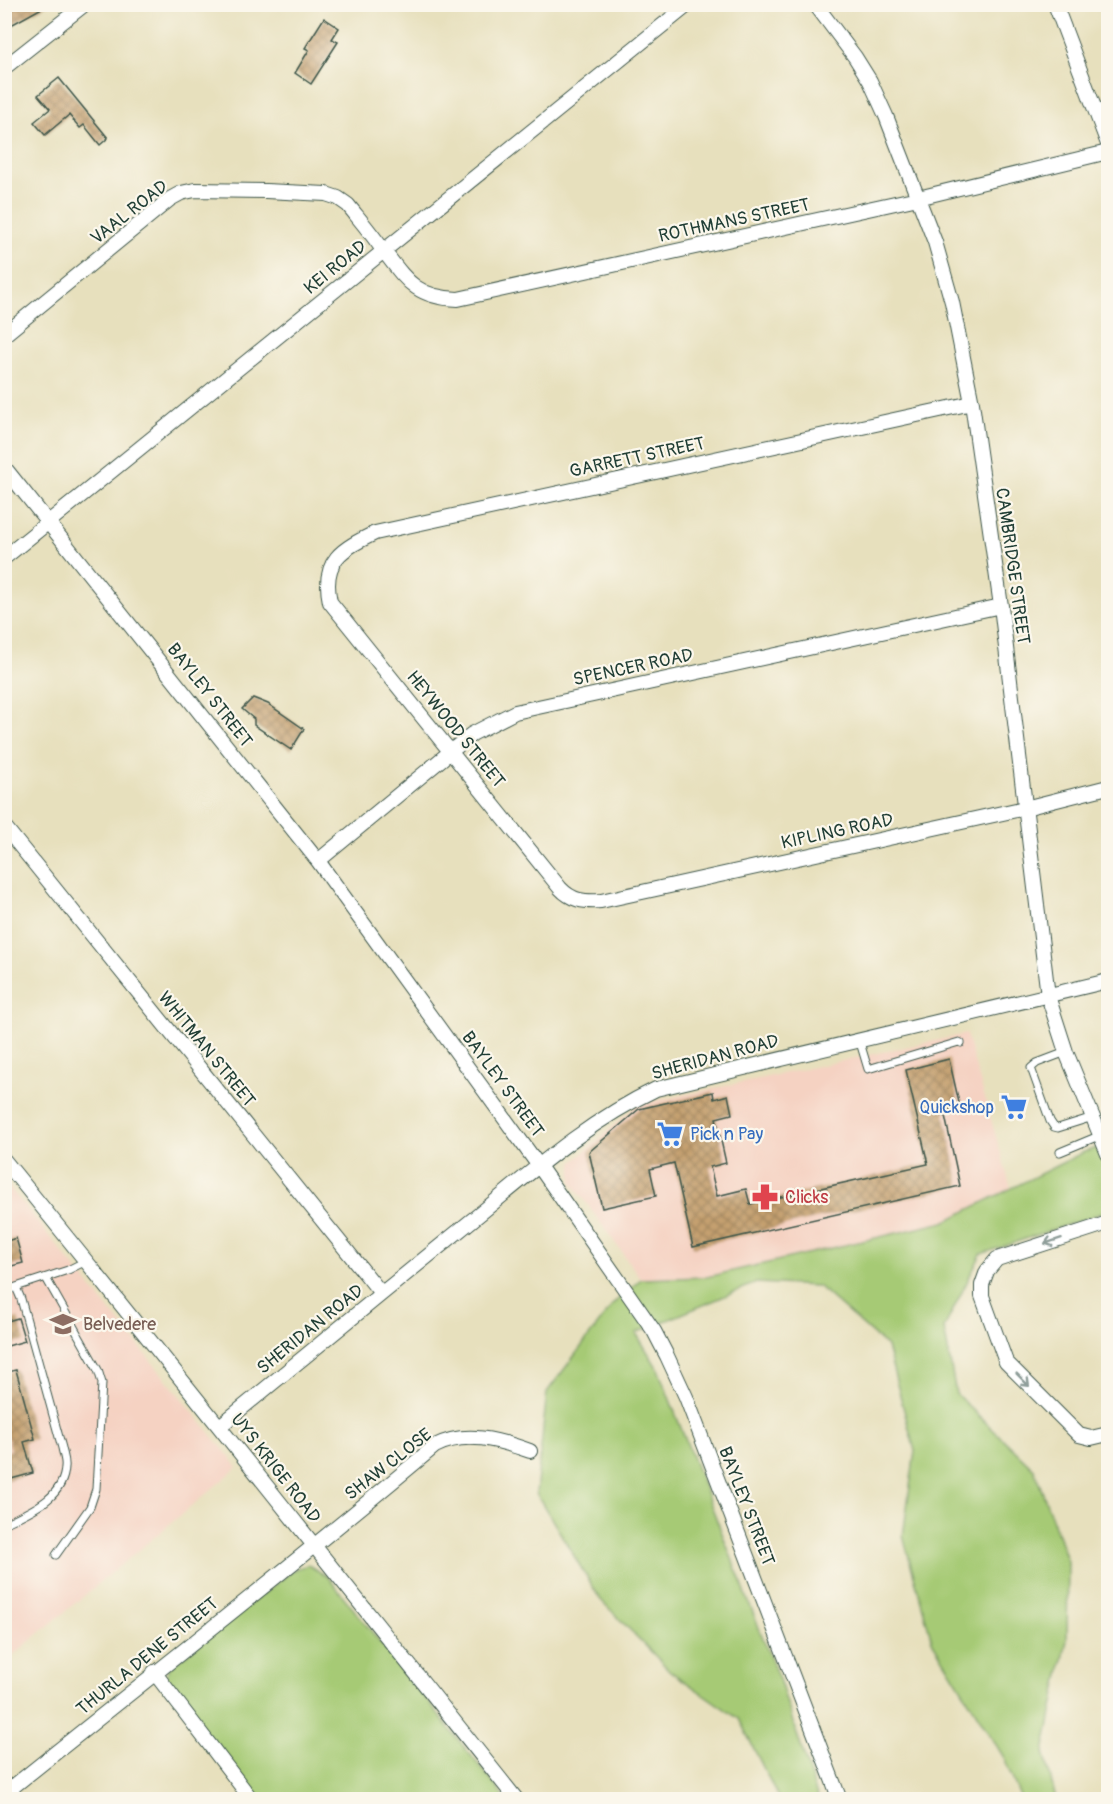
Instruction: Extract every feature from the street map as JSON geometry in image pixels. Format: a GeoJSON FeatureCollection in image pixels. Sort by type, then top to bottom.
{"type":"FeatureCollection","features":[{"type":"Feature","properties":{"kind":"street"},"geometry":{"type":"LineString","coordinates":[[4,68],[85,4]]}},
{"type":"Feature","properties":{"kind":"street","name":"KEI ROAD"},"geometry":{"type":"LineString","coordinates":[[4,558],[689,4]]}},
{"type":"Feature","properties":{"kind":"street","name":"CAMBRIDGE STREET"},"geometry":{"type":"LineString","coordinates":[[814,4],[855,57],[870,81],[935,242],[952,302],[972,403],[1001,606],[1048,996],[1066,1052],[1108,1154]]}},
{"type":"Feature","properties":{"kind":"street"},"geometry":{"type":"LineString","coordinates":[[1055,4],[1108,144]]}},
{"type":"Feature","properties":{"kind":"street","name":"ROTHMANS STREET"},"geometry":{"type":"LineString","coordinates":[[384,251],[400,274],[415,289],[436,297],[458,299],[918,198],[1108,152]]}},
{"type":"Feature","properties":{"kind":"street","name":"VAAL ROAD"},"geometry":{"type":"LineString","coordinates":[[4,335],[170,200],[187,191],[326,194],[348,205],[384,251]]}},
{"type":"Feature","properties":{"kind":"street","name":"GARRETT STREET"},"geometry":{"type":"LineString","coordinates":[[328,575],[339,554],[347,547],[375,533],[972,403]]}},
{"type":"Feature","properties":{"kind":"street","name":"BAYLEY STREET"},"geometry":{"type":"LineString","coordinates":[[4,467],[318,861],[539,1166],[654,1331],[668,1356],[727,1502],[840,1800]]}},
{"type":"Feature","properties":{"kind":"street","name":"HEYWOOD STREET"},"geometry":{"type":"LineString","coordinates":[[328,575],[327,588],[330,602],[336,610],[554,881],[572,898]]}},
{"type":"Feature","properties":{"kind":"street","name":"SPENCER ROAD"},"geometry":{"type":"LineString","coordinates":[[318,861],[451,751],[490,723],[515,712],[1001,606]]}},
{"type":"Feature","properties":{"kind":"street","name":"KIPLING ROAD"},"geometry":{"type":"LineString","coordinates":[[572,898],[580,901],[601,901],[1025,808],[1108,787]]}},
{"type":"Feature","properties":{"kind":"street","name":"WHITMAN STREET"},"geometry":{"type":"LineString","coordinates":[[4,826],[381,1293]]}},
{"type":"Feature","properties":{"kind":"street","name":"SHERIDAN ROAD"},"geometry":{"type":"LineString","coordinates":[[220,1426],[539,1166],[608,1114],[656,1089],[1108,981]]}},
{"type":"Feature","properties":{"kind":"street","name":"UYS KRIGE ROAD"},"geometry":{"type":"LineString","coordinates":[[4,1160],[220,1426],[517,1800]]}},
{"type":"Feature","properties":{"kind":"street"},"geometry":{"type":"LineString","coordinates":[[1108,1223],[997,1259],[987,1271],[981,1292],[1006,1362],[1079,1435],[1090,1438],[1108,1434]]}},
{"type":"Feature","properties":{"kind":"street","name":"SHAW CLOSE"},"geometry":{"type":"LineString","coordinates":[[314,1547],[435,1446],[446,1440],[462,1438],[501,1441],[530,1451]]}},
{"type":"Feature","properties":{"kind":"street","name":"THURLA DENE STREET"},"geometry":{"type":"LineString","coordinates":[[4,1794],[154,1672],[314,1547]]}},
{"type":"Feature","properties":{"kind":"street"},"geometry":{"type":"LineString","coordinates":[[154,1672],[252,1800]]}},
{"type":"Feature","properties":{"kind":"lane"},"geometry":{"type":"LineString","coordinates":[[859,1039],[868,1069],[961,1043]]}},
{"type":"Feature","properties":{"kind":"lane"},"geometry":{"type":"LineString","coordinates":[[1066,1052],[1036,1063],[1031,1068],[1050,1121],[1054,1127],[1058,1128],[1094,1117]]}},
{"type":"Feature","properties":{"kind":"lane"},"geometry":{"type":"LineString","coordinates":[[1060,1152],[1101,1135]]}},
{"type":"Feature","properties":{"kind":"lane"},"geometry":{"type":"LineString","coordinates":[[4,1290],[46,1278],[86,1261]]}},
{"type":"Feature","properties":{"kind":"lane"},"geometry":{"type":"LineString","coordinates":[[46,1278],[98,1370],[102,1383],[96,1489],[90,1507],[56,1556]]}},
{"type":"Feature","properties":{"kind":"lane"},"geometry":{"type":"LineString","coordinates":[[4,1524],[42,1505],[49,1499],[60,1484],[65,1466],[26,1314],[16,1287]]}},
{"type":"Feature","properties":{"kind":"shaded area"},"geometry":{"type":"Polygon","coordinates":[[[966,1034],[1011,1188],[944,1222],[707,1277],[641,1279],[572,1183],[572,1163],[637,1105],[966,1034]]]}},
{"type":"Feature","properties":{"kind":"shaded area","name":"Belvedere"},"geometry":{"type":"Polygon","coordinates":[[[4,1181],[238,1467],[5,1662],[4,1662],[4,1181]]]}},
{"type":"Feature","properties":{"kind":"green space"},"geometry":{"type":"Polygon","coordinates":[[[1108,1145],[1108,1211],[981,1254],[944,1328],[956,1394],[1034,1469],[1068,1562],[1067,1640],[1044,1752],[1056,1799],[1021,1799],[1003,1756],[932,1641],[903,1536],[915,1451],[887,1347],[818,1286],[756,1283],[636,1333],[658,1369],[780,1682],[818,1799],[779,1799],[739,1719],[670,1671],[600,1599],[536,1493],[547,1392],[615,1302],[641,1279],[707,1277],[944,1222],[1084,1152],[1108,1145]]]}},
{"type":"Feature","properties":{"kind":"green space"},"geometry":{"type":"Polygon","coordinates":[[[308,1565],[327,1576],[506,1799],[255,1799],[169,1686],[168,1669],[295,1569],[308,1565]]]}},
{"type":"Feature","properties":{"kind":"building"},"geometry":{"type":"Polygon","coordinates":[[[4,4],[49,4],[4,29],[4,4]]]}},
{"type":"Feature","properties":{"kind":"building"},"geometry":{"type":"Polygon","coordinates":[[[324,18],[339,28],[332,39],[338,42],[311,84],[295,73],[309,50],[305,48],[324,18]]]}},
{"type":"Feature","properties":{"kind":"building"},"geometry":{"type":"Polygon","coordinates":[[[59,78],[108,138],[100,145],[84,125],[80,128],[69,115],[45,135],[34,122],[50,109],[38,95],[59,78]]]}},
{"type":"Feature","properties":{"kind":"building"},"geometry":{"type":"Polygon","coordinates":[[[253,698],[268,704],[304,729],[291,750],[254,725],[254,719],[242,709],[253,698]]]}},
{"type":"Feature","properties":{"kind":"building"},"geometry":{"type":"Polygon","coordinates":[[[949,1059],[960,1107],[944,1111],[960,1186],[693,1247],[674,1163],[650,1169],[656,1196],[602,1208],[589,1152],[639,1109],[713,1092],[714,1099],[728,1095],[732,1114],[716,1118],[726,1163],[710,1167],[717,1196],[746,1189],[750,1204],[928,1164],[906,1070],[949,1059]]]}},
{"type":"Feature","properties":{"kind":"building"},"geometry":{"type":"Polygon","coordinates":[[[16,1238],[23,1263],[4,1268],[4,1242],[16,1238]]]}},
{"type":"Feature","properties":{"kind":"building"},"geometry":{"type":"Polygon","coordinates":[[[18,1318],[25,1341],[4,1347],[4,1322],[18,1318]]]}},
{"type":"Feature","properties":{"kind":"building"},"geometry":{"type":"Polygon","coordinates":[[[16,1370],[35,1439],[24,1442],[33,1473],[4,1481],[4,1452],[11,1450],[4,1427],[4,1373],[16,1370]]]}},
{"type":"Feature","properties":{"kind":"place","name":"Quickshop"},"geometry":{"type":"Point","coordinates":[1014,1107]}},
{"type":"Feature","properties":{"kind":"place","name":"Pick n Pay"},"geometry":{"type":"Point","coordinates":[670,1134]}},
{"type":"Feature","properties":{"kind":"place","name":"Clicks"},"geometry":{"type":"Point","coordinates":[765,1197]}},
{"type":"Feature","properties":{"kind":"place","name":"Belvedere"},"geometry":{"type":"Point","coordinates":[63,1324]}}]}
